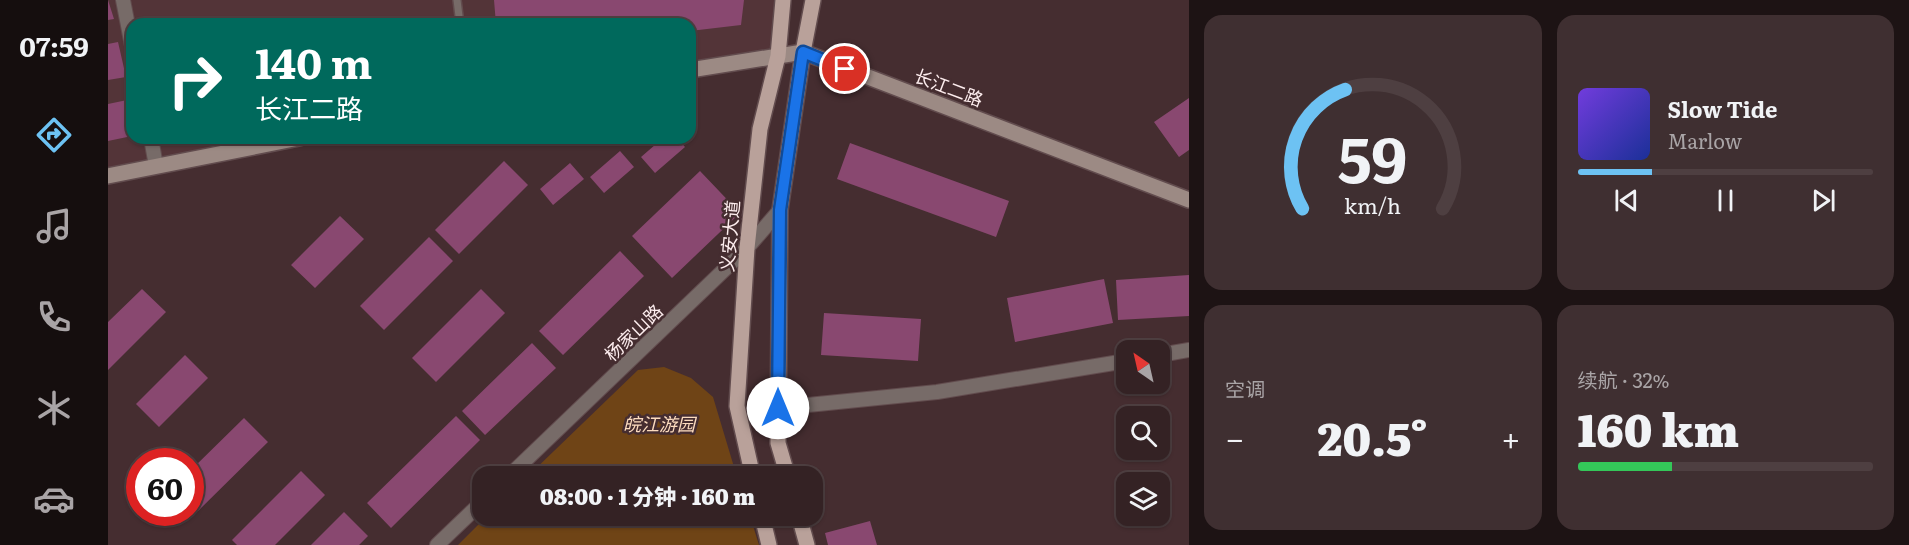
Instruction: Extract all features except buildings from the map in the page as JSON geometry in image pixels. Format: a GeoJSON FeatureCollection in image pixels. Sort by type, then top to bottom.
{"type":"FeatureCollection","features":[{"type":"Feature","properties":{"kind":"main road","name":"义安大道"},"geometry":{"type":"LineString","coordinates":[[751,466],[737,406],[747,248],[760,129],[778,56],[783,0]]}},
{"type":"Feature","properties":{"kind":"main road"},"geometry":{"type":"LineString","coordinates":[[785,466],[778,443],[780,210],[803,52],[815,0]]}},
{"type":"Feature","properties":{"kind":"main road"},"geometry":{"type":"LineString","coordinates":[[696,69],[803,52]]}},
{"type":"Feature","properties":{"kind":"main road","name":"长江二路"},"geometry":{"type":"LineString","coordinates":[[803,52],[1189,200]]}},
{"type":"Feature","properties":{"kind":"main road"},"geometry":{"type":"LineString","coordinates":[[108,176],[268,144]]}},
{"type":"Feature","properties":{"kind":"main road"},"geometry":{"type":"LineString","coordinates":[[764,526],[769,545]]}},
{"type":"Feature","properties":{"kind":"main road"},"geometry":{"type":"LineString","coordinates":[[802,526],[807,545]]}},
{"type":"Feature","properties":{"kind":"street"},"geometry":{"type":"LineString","coordinates":[[123,0],[127,18]]}},
{"type":"Feature","properties":{"kind":"street"},"geometry":{"type":"LineString","coordinates":[[152,144],[156,166]]}},
{"type":"Feature","properties":{"kind":"street","name":"杨家山路"},"geometry":{"type":"LineString","coordinates":[[519,466],[747,248],[780,210]]}},
{"type":"Feature","properties":{"kind":"street"},"geometry":{"type":"LineString","coordinates":[[1170,353],[1189,350]]}},
{"type":"Feature","properties":{"kind":"street"},"geometry":{"type":"LineString","coordinates":[[778,408],[937,392],[1116,363]]}},
{"type":"Feature","properties":{"kind":"street"},"geometry":{"type":"LineString","coordinates":[[437,545],[472,512]]}},
{"type":"Feature","properties":{"kind":"lane"},"geometry":{"type":"LineString","coordinates":[[457,0],[459,18]]}},
{"type":"Feature","properties":{"kind":"shaded area"},"geometry":{"type":"Polygon","coordinates":[[[108,0],[783,0],[778,56],[696,72],[696,18],[126,18],[126,144],[315,144],[108,183],[108,0]]]}},
{"type":"Feature","properties":{"kind":"green space","name":"皖江游园"},"geometry":{"type":"Polygon","coordinates":[[[664,367],[691,378],[713,397],[734,466],[538,466],[638,370],[664,367]]]}},
{"type":"Feature","properties":{"kind":"green space"},"geometry":{"type":"Polygon","coordinates":[[[477,526],[753,526],[759,545],[458,545],[477,526]]]}},
{"type":"Feature","properties":{"kind":"route"},"geometry":{"type":"LineString","coordinates":[[778,408],[780,210],[803,52],[845,69]]}}]}
